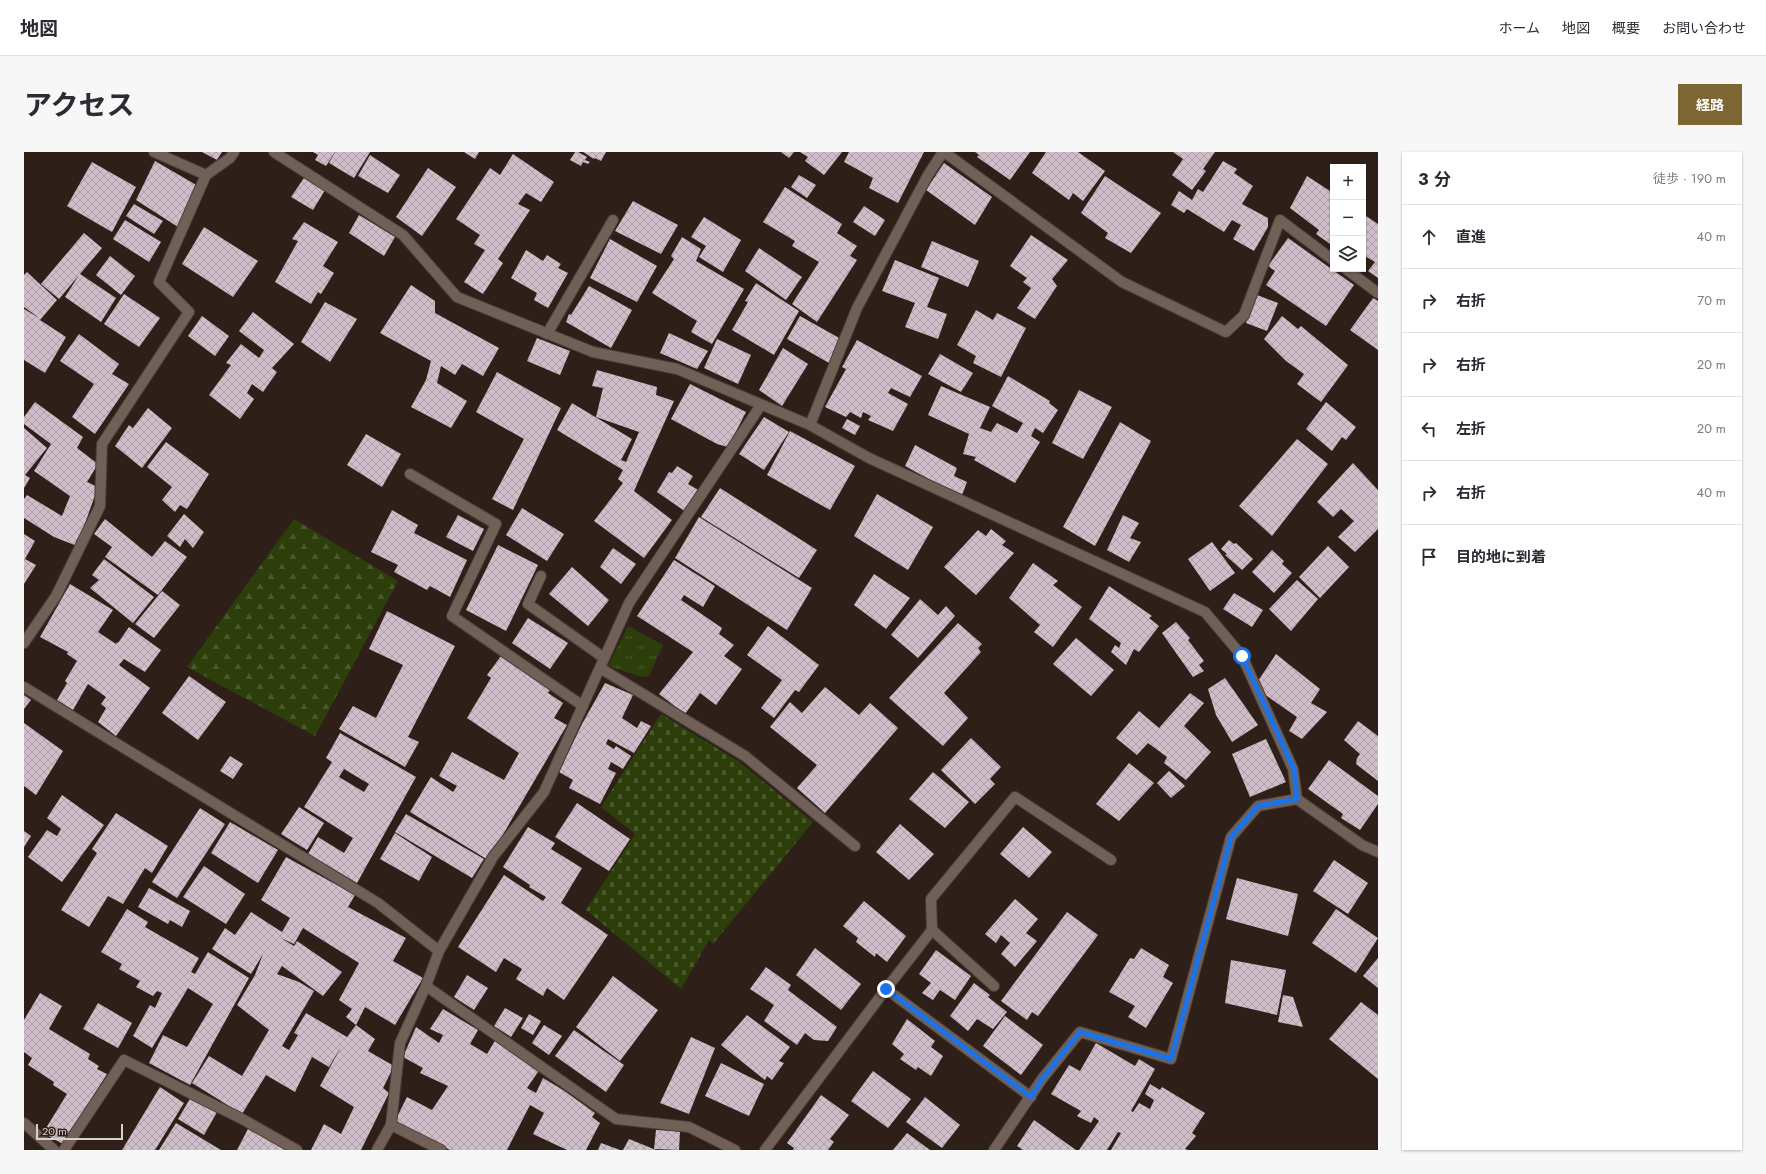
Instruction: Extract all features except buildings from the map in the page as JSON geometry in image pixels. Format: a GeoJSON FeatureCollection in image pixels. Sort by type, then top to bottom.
{"type":"FeatureCollection","features":[{"type":"Feature","properties":{"kind":"street"},"geometry":{"type":"LineString","coordinates":[[154,152],[206,175]]}},
{"type":"Feature","properties":{"kind":"street"},"geometry":{"type":"LineString","coordinates":[[24,643],[56,596],[100,506],[102,444],[189,312],[158,282],[206,175],[230,158],[234,152]]}},
{"type":"Feature","properties":{"kind":"street"},"geometry":{"type":"LineString","coordinates":[[274,152],[288,155],[403,235],[457,297],[593,352],[677,369],[761,406],[810,425],[869,458],[1205,612],[1242,656],[1294,769],[1297,799]]}},
{"type":"Feature","properties":{"kind":"street"},"geometry":{"type":"LineString","coordinates":[[810,425],[857,308],[928,176],[944,152],[1122,282],[1226,332],[1244,315],[1280,220],[1330,258]]}},
{"type":"Feature","properties":{"kind":"street"},"geometry":{"type":"LineString","coordinates":[[547,334],[613,220]]}},
{"type":"Feature","properties":{"kind":"street"},"geometry":{"type":"LineString","coordinates":[[1350,272],[1378,293]]}},
{"type":"Feature","properties":{"kind":"street"},"geometry":{"type":"LineString","coordinates":[[377,1150],[391,1125],[400,1043],[426,986],[438,951],[493,857],[544,792],[630,602],[761,406]]}},
{"type":"Feature","properties":{"kind":"street"},"geometry":{"type":"LineString","coordinates":[[410,474],[496,524],[452,616],[583,706]]}},
{"type":"Feature","properties":{"kind":"street"},"geometry":{"type":"LineString","coordinates":[[541,576],[528,604],[602,663],[745,756],[855,846]]}},
{"type":"Feature","properties":{"kind":"street"},"geometry":{"type":"LineString","coordinates":[[24,687],[378,903],[438,951]]}},
{"type":"Feature","properties":{"kind":"street"},"geometry":{"type":"LineString","coordinates":[[764,1150],[932,930],[931,899],[1015,797],[1111,860]]}},
{"type":"Feature","properties":{"kind":"street"},"geometry":{"type":"LineString","coordinates":[[994,1150],[1042,1079],[1080,1032],[1171,1059],[1231,837],[1258,806],[1297,799],[1362,845],[1378,852]]}},
{"type":"Feature","properties":{"kind":"street"},"geometry":{"type":"LineString","coordinates":[[932,930],[994,986]]}},
{"type":"Feature","properties":{"kind":"street"},"geometry":{"type":"LineString","coordinates":[[426,986],[616,1119],[689,1127],[735,1150]]}},
{"type":"Feature","properties":{"kind":"street"},"geometry":{"type":"LineString","coordinates":[[886,989],[1031,1097]]}},
{"type":"Feature","properties":{"kind":"street"},"geometry":{"type":"LineString","coordinates":[[64,1150],[124,1060],[244,1120],[297,1150]]}},
{"type":"Feature","properties":{"kind":"street"},"geometry":{"type":"LineString","coordinates":[[24,1123],[54,1150]]}},
{"type":"Feature","properties":{"kind":"street"},"geometry":{"type":"LineString","coordinates":[[391,1125],[441,1150]]}},
{"type":"Feature","properties":{"kind":"green space"},"geometry":{"type":"Polygon","coordinates":[[[294,519],[398,581],[315,736],[187,667],[294,519]]]}},
{"type":"Feature","properties":{"kind":"green space"},"geometry":{"type":"Polygon","coordinates":[[[628,626],[663,645],[649,676],[642,677],[608,666],[628,626]]]}},
{"type":"Feature","properties":{"kind":"green space"},"geometry":{"type":"Polygon","coordinates":[[[661,714],[738,761],[813,822],[713,944],[709,940],[681,989],[586,910],[635,834],[601,807],[661,714]]]}},
{"type":"Feature","properties":{"kind":"route"},"geometry":{"type":"LineString","coordinates":[[886,989],[1031,1097],[1042,1079],[1080,1032],[1171,1059],[1231,837],[1258,806],[1297,799],[1294,769],[1242,656]]}}]}
